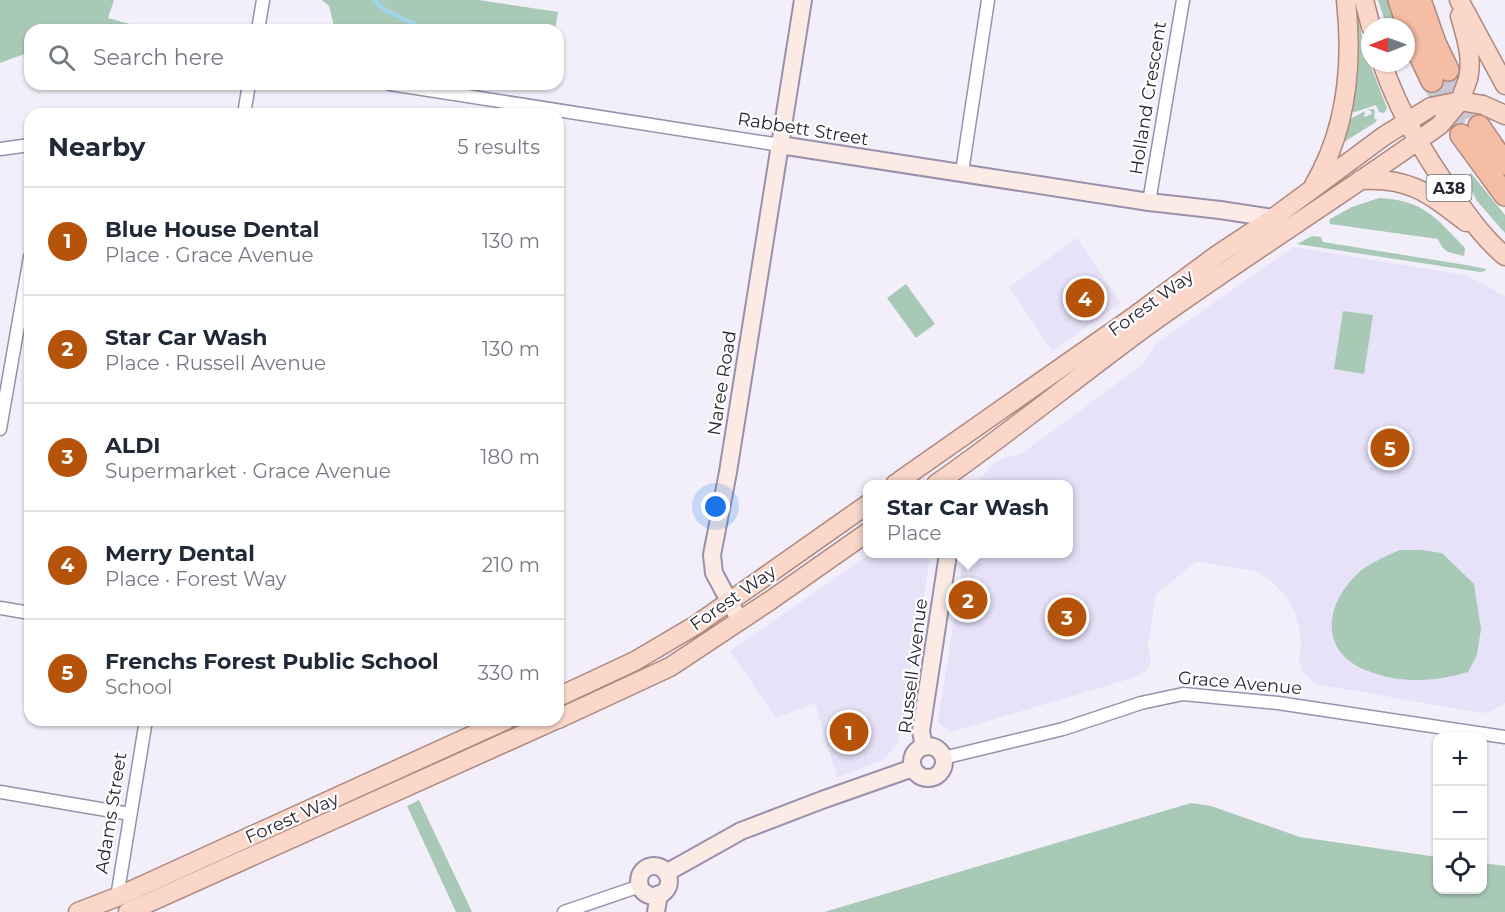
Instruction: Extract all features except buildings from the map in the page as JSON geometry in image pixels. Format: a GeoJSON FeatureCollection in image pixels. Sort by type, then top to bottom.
{"type":"FeatureCollection","features":[{"type":"Feature","properties":{"kind":"highway"},"geometry":{"type":"LineString","coordinates":[[1399,0],[1413,41],[1440,75],[1435,43],[1420,0]]}},
{"type":"Feature","properties":{"kind":"highway"},"geometry":{"type":"LineString","coordinates":[[1474,122],[1505,164]]}},
{"type":"Feature","properties":{"kind":"highway","name":"A38"},"geometry":{"type":"LineString","coordinates":[[1474,122],[1505,195]]}},
{"type":"Feature","properties":{"kind":"main road"},"geometry":{"type":"LineString","coordinates":[[1311,189],[1334,145],[1342,114],[1349,47],[1346,0]]}},
{"type":"Feature","properties":{"kind":"main road"},"geometry":{"type":"LineString","coordinates":[[1364,0],[1369,18]]}},
{"type":"Feature","properties":{"kind":"main road"},"geometry":{"type":"LineString","coordinates":[[1457,0],[1468,45],[1470,64],[1461,101],[1474,122],[1505,115]]}},
{"type":"Feature","properties":{"kind":"main road"},"geometry":{"type":"LineString","coordinates":[[1457,0],[1505,85]]}},
{"type":"Feature","properties":{"kind":"main road","name":"A38"},"geometry":{"type":"LineString","coordinates":[[1386,72],[1417,140],[1482,235],[1505,256]]}},
{"type":"Feature","properties":{"kind":"main road","name":"Forest Way"},"geometry":{"type":"LineString","coordinates":[[901,480],[1407,121],[1431,107],[1461,101]]}},
{"type":"Feature","properties":{"kind":"main road","name":"Forest Way"},"geometry":{"type":"LineString","coordinates":[[947,480],[1145,327],[1440,125],[1461,101]]}},
{"type":"Feature","properties":{"kind":"main road"},"geometry":{"type":"LineString","coordinates":[[1360,180],[1388,179],[1407,184],[1437,200],[1482,235]]}},
{"type":"Feature","properties":{"kind":"main road","name":"Forest Way"},"geometry":{"type":"LineString","coordinates":[[564,694],[635,661],[696,625],[863,507]]}},
{"type":"Feature","properties":{"kind":"main road","name":"Forest Way"},"geometry":{"type":"LineString","coordinates":[[564,715],[670,667],[863,535]]}},
{"type":"Feature","properties":{"kind":"main road","name":"Forest Way"},"geometry":{"type":"LineString","coordinates":[[78,912],[116,904],[493,726]]}},
{"type":"Feature","properties":{"kind":"main road","name":"Forest Way"},"geometry":{"type":"LineString","coordinates":[[128,912],[540,726]]}},
{"type":"Feature","properties":{"kind":"street"},"geometry":{"type":"LineString","coordinates":[[259,24],[263,0]]}},
{"type":"Feature","properties":{"kind":"street","name":"Naree Road"},"geometry":{"type":"LineString","coordinates":[[740,621],[714,573],[712,555],[728,472],[803,0]]}},
{"type":"Feature","properties":{"kind":"street"},"geometry":{"type":"LineString","coordinates":[[962,172],[988,0]]}},
{"type":"Feature","properties":{"kind":"street","name":"Holland Crescent"},"geometry":{"type":"LineString","coordinates":[[1149,202],[1183,0]]}},
{"type":"Feature","properties":{"kind":"street"},"geometry":{"type":"LineString","coordinates":[[245,108],[248,90]]}},
{"type":"Feature","properties":{"kind":"street","name":"Rabbett Street"},"geometry":{"type":"LineString","coordinates":[[428,90],[543,108]]}},
{"type":"Feature","properties":{"kind":"street","name":"Rabbett Street"},"geometry":{"type":"LineString","coordinates":[[564,111],[1149,202],[1273,218]]}},
{"type":"Feature","properties":{"kind":"street"},"geometry":{"type":"LineString","coordinates":[[0,149],[24,146]]}},
{"type":"Feature","properties":{"kind":"street"},"geometry":{"type":"LineString","coordinates":[[0,429],[4,380],[24,285]]}},
{"type":"Feature","properties":{"kind":"street"},"geometry":{"type":"LineString","coordinates":[[933,458],[943,480]]}},
{"type":"Feature","properties":{"kind":"street","name":"Russell Avenue"},"geometry":{"type":"LineString","coordinates":[[924,747],[921,731],[947,558]]}},
{"type":"Feature","properties":{"kind":"street"},"geometry":{"type":"LineString","coordinates":[[0,608],[24,612]]}},
{"type":"Feature","properties":{"kind":"street","name":"Grace Avenue"},"geometry":{"type":"LineString","coordinates":[[943,758],[1063,729],[1141,703],[1183,694],[1278,703],[1505,737]]}},
{"type":"Feature","properties":{"kind":"street","name":"Adams Street"},"geometry":{"type":"LineString","coordinates":[[116,904],[145,726]]}},
{"type":"Feature","properties":{"kind":"street"},"geometry":{"type":"LineString","coordinates":[[929,746],[938,750],[943,758],[942,769],[930,778],[920,776],[913,768],[913,755],[924,747],[929,746]]}},
{"type":"Feature","properties":{"kind":"street"},"geometry":{"type":"LineString","coordinates":[[666,873],[741,831],[913,768]]}},
{"type":"Feature","properties":{"kind":"street"},"geometry":{"type":"LineString","coordinates":[[0,792],[130,813]]}},
{"type":"Feature","properties":{"kind":"street"},"geometry":{"type":"LineString","coordinates":[[655,866],[666,873],[668,885],[659,894],[646,894],[640,886],[639,876],[645,868],[655,866]]}},
{"type":"Feature","properties":{"kind":"street"},"geometry":{"type":"LineString","coordinates":[[564,912],[640,886]]}},
{"type":"Feature","properties":{"kind":"street"},"geometry":{"type":"LineString","coordinates":[[657,912],[659,894]]}},
{"type":"Feature","properties":{"kind":"shaded area"},"geometry":{"type":"Polygon","coordinates":[[[1077,238],[1121,303],[1052,351],[1009,287],[1077,238]]]}},
{"type":"Feature","properties":{"kind":"shaded area"},"geometry":{"type":"Polygon","coordinates":[[[1293,247],[1466,275],[1505,296],[1505,703],[1492,711],[1482,713],[1315,684],[1302,671],[1299,660],[1301,642],[1299,627],[1294,610],[1285,595],[1271,581],[1256,571],[1196,562],[1156,594],[1148,646],[1151,663],[1146,671],[1136,677],[951,732],[938,722],[963,558],[1073,558],[1073,480],[979,480],[980,478],[994,464],[1006,457],[1021,454],[1142,365],[1156,344],[1293,247]]]}},
{"type":"Feature","properties":{"kind":"shaded area"},"geometry":{"type":"Polygon","coordinates":[[[864,558],[930,558],[898,744],[883,760],[837,777],[815,703],[776,718],[730,651],[864,558]]]}},
{"type":"Feature","properties":{"kind":"green space"},"geometry":{"type":"Polygon","coordinates":[[[0,0],[114,0],[108,18],[130,24],[24,24],[24,54],[0,63],[0,0]]]}},
{"type":"Feature","properties":{"kind":"green space"},"geometry":{"type":"Polygon","coordinates":[[[322,0],[479,0],[558,12],[556,24],[334,24],[329,6],[322,0]]]}},
{"type":"Feature","properties":{"kind":"green space"},"geometry":{"type":"Polygon","coordinates":[[[1354,0],[1361,32],[1361,72],[1373,72],[1387,108],[1384,113],[1379,112],[1376,105],[1355,112],[1348,111],[1354,0]]]}},
{"type":"Feature","properties":{"kind":"green space"},"geometry":{"type":"Polygon","coordinates":[[[1378,0],[1391,0],[1396,18],[1384,18],[1378,0]]]}},
{"type":"Feature","properties":{"kind":"green space"},"geometry":{"type":"Polygon","coordinates":[[[1373,109],[1376,122],[1344,142],[1346,121],[1365,111],[1364,117],[1372,114],[1367,110],[1373,109]]]}},
{"type":"Feature","properties":{"kind":"green space"},"geometry":{"type":"Polygon","coordinates":[[[1471,173],[1505,215],[1505,233],[1477,201],[1465,178],[1471,173]]]}},
{"type":"Feature","properties":{"kind":"green space"},"geometry":{"type":"Polygon","coordinates":[[[1379,198],[1407,202],[1428,212],[1465,248],[1464,256],[1445,250],[1438,239],[1330,224],[1330,219],[1352,207],[1379,198]]]}},
{"type":"Feature","properties":{"kind":"green space"},"geometry":{"type":"Polygon","coordinates":[[[1312,236],[1321,237],[1323,242],[1486,269],[1480,272],[1297,244],[1312,236]]]}},
{"type":"Feature","properties":{"kind":"green space"},"geometry":{"type":"Polygon","coordinates":[[[906,284],[935,324],[916,338],[887,298],[906,284]]]}},
{"type":"Feature","properties":{"kind":"green space"},"geometry":{"type":"Polygon","coordinates":[[[1343,311],[1373,315],[1364,374],[1334,369],[1343,311]]]}},
{"type":"Feature","properties":{"kind":"green space"},"geometry":{"type":"Polygon","coordinates":[[[1400,550],[1442,553],[1474,584],[1481,629],[1477,655],[1468,672],[1430,680],[1405,680],[1368,671],[1351,662],[1340,651],[1333,638],[1332,624],[1334,609],[1341,595],[1350,581],[1363,569],[1400,550]]]}},
{"type":"Feature","properties":{"kind":"green space"},"geometry":{"type":"Polygon","coordinates":[[[419,800],[472,912],[456,912],[407,806],[419,800]]]}},
{"type":"Feature","properties":{"kind":"green space"},"geometry":{"type":"Polygon","coordinates":[[[1191,803],[1211,806],[1300,837],[1433,856],[1433,894],[1487,894],[1487,864],[1505,866],[1505,912],[824,912],[1191,803]]]}},
{"type":"Feature","properties":{"kind":"waterway"},"geometry":{"type":"LineString","coordinates":[[374,0],[385,10],[414,24]]}},
{"type":"Feature","properties":{"kind":"tunnel"},"geometry":{"type":"LineString","coordinates":[[1448,70],[1479,126]]}},
{"type":"Feature","properties":{"kind":"tunnel"},"geometry":{"type":"LineString","coordinates":[[1432,81],[1461,135]]}},
{"type":"Feature","properties":{"kind":"place","name":"Merry Dental"},"geometry":{"type":"Point","coordinates":[1085,298]}},
{"type":"Feature","properties":{"kind":"place","name":"Frenchs Forest Public School"},"geometry":{"type":"Point","coordinates":[1390,448]}},
{"type":"Feature","properties":{"kind":"place","name":"Star Car Wash"},"geometry":{"type":"Point","coordinates":[968,600]}},
{"type":"Feature","properties":{"kind":"place","name":"ALDI"},"geometry":{"type":"Point","coordinates":[1067,617]}},
{"type":"Feature","properties":{"kind":"place","name":"Blue House Dental"},"geometry":{"type":"Point","coordinates":[849,732]}}]}
